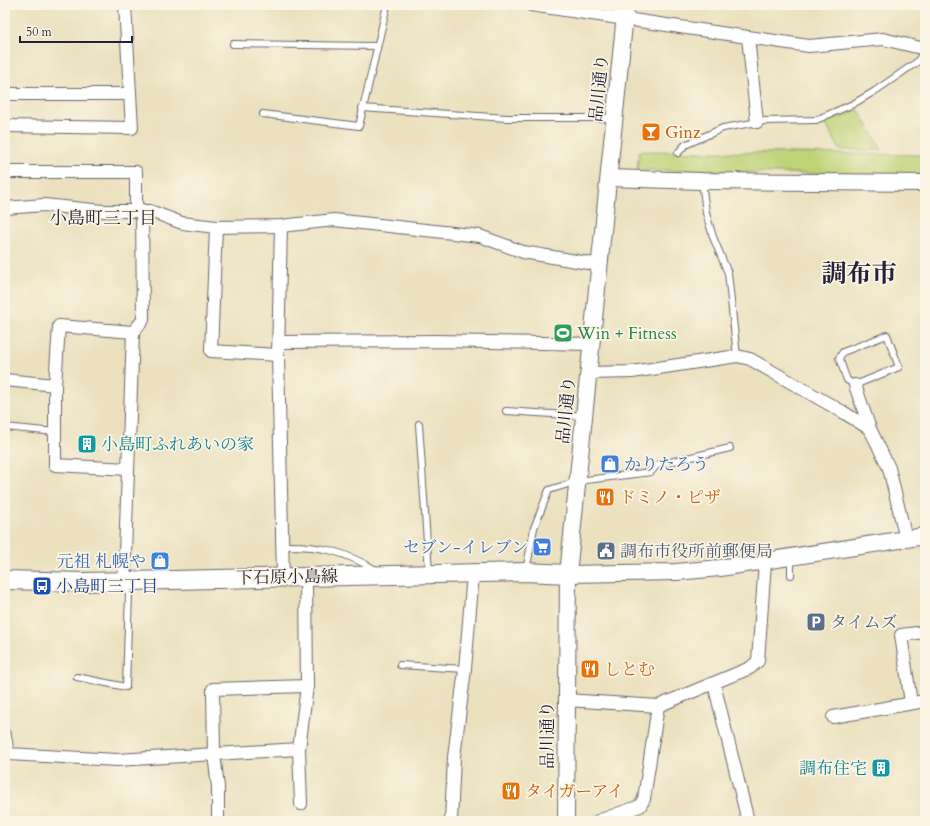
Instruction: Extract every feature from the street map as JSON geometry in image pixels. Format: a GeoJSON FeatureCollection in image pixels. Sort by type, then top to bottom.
{"type":"FeatureCollection","features":[{"type":"Feature","properties":{"kind":"main road","name":"下石原小島線"},"geometry":{"type":"LineString","coordinates":[[5,580],[124,581],[525,572],[568,574]]}},
{"type":"Feature","properties":{"kind":"street"},"geometry":{"type":"LineString","coordinates":[[5,126],[132,128],[125,5]]}},
{"type":"Feature","properties":{"kind":"street"},"geometry":{"type":"LineString","coordinates":[[531,5],[626,12],[748,37],[809,46],[883,39],[925,50]]}},
{"type":"Feature","properties":{"kind":"street","name":"品川通り"},"geometry":{"type":"LineString","coordinates":[[566,821],[568,574],[626,12]]}},
{"type":"Feature","properties":{"kind":"street"},"geometry":{"type":"LineString","coordinates":[[748,37],[757,122]]}},
{"type":"Feature","properties":{"kind":"street"},"geometry":{"type":"LineString","coordinates":[[11,94],[130,94]]}},
{"type":"Feature","properties":{"kind":"street"},"geometry":{"type":"LineString","coordinates":[[5,172],[136,172],[139,210],[143,320],[133,332],[124,581]]}},
{"type":"Feature","properties":{"kind":"street"},"geometry":{"type":"LineString","coordinates":[[609,178],[702,181],[925,183]]}},
{"type":"Feature","properties":{"kind":"street"},"geometry":{"type":"LineString","coordinates":[[5,208],[44,205],[103,211],[150,210],[182,223],[216,227],[281,226],[334,220],[480,236],[523,252],[600,265]]}},
{"type":"Feature","properties":{"kind":"street"},"geometry":{"type":"LineString","coordinates":[[281,226],[278,355],[283,577]]}},
{"type":"Feature","properties":{"kind":"street"},"geometry":{"type":"LineString","coordinates":[[216,227],[211,351],[278,355]]}},
{"type":"Feature","properties":{"kind":"street"},"geometry":{"type":"LineString","coordinates":[[128,469],[55,465],[56,385],[59,326],[133,332]]}},
{"type":"Feature","properties":{"kind":"street"},"geometry":{"type":"LineString","coordinates":[[279,342],[436,341],[592,344]]}},
{"type":"Feature","properties":{"kind":"street"},"geometry":{"type":"LineString","coordinates":[[589,373],[632,372],[737,356],[750,359],[870,429]]}},
{"type":"Feature","properties":{"kind":"street"},"geometry":{"type":"LineString","coordinates":[[5,380],[56,385]]}},
{"type":"Feature","properties":{"kind":"street"},"geometry":{"type":"LineString","coordinates":[[855,385],[870,429],[889,468],[906,539]]}},
{"type":"Feature","properties":{"kind":"street"},"geometry":{"type":"LineString","coordinates":[[568,574],[676,572],[765,562],[925,536]]}},
{"type":"Feature","properties":{"kind":"street"},"geometry":{"type":"LineString","coordinates":[[566,700],[658,706],[750,668],[758,661],[765,562]]}},
{"type":"Feature","properties":{"kind":"street"},"geometry":{"type":"LineString","coordinates":[[451,821],[454,757],[465,669],[473,574]]}},
{"type":"Feature","properties":{"kind":"street"},"geometry":{"type":"LineString","coordinates":[[301,804],[299,749],[307,686],[306,576]]}},
{"type":"Feature","properties":{"kind":"street"},"geometry":{"type":"LineString","coordinates":[[911,703],[901,635],[925,632]]}},
{"type":"Feature","properties":{"kind":"street"},"geometry":{"type":"LineString","coordinates":[[714,684],[748,821]]}},
{"type":"Feature","properties":{"kind":"street"},"geometry":{"type":"LineString","coordinates":[[218,821],[218,787],[214,754],[213,689],[307,686]]}},
{"type":"Feature","properties":{"kind":"street"},"geometry":{"type":"LineString","coordinates":[[833,717],[925,701]]}},
{"type":"Feature","properties":{"kind":"street"},"geometry":{"type":"LineString","coordinates":[[598,821],[640,806],[644,799],[658,706]]}},
{"type":"Feature","properties":{"kind":"street"},"geometry":{"type":"LineString","coordinates":[[5,736],[8,754],[117,760],[299,749]]}},
{"type":"Feature","properties":{"kind":"lane"},"geometry":{"type":"LineString","coordinates":[[263,114],[359,126],[387,5]]}},
{"type":"Feature","properties":{"kind":"lane"},"geometry":{"type":"LineString","coordinates":[[233,44],[377,46]]}},
{"type":"Feature","properties":{"kind":"lane"},"geometry":{"type":"LineString","coordinates":[[678,152],[685,146],[724,128],[757,122],[816,120],[853,104],[875,91],[917,62],[925,50]]}},
{"type":"Feature","properties":{"kind":"lane"},"geometry":{"type":"LineString","coordinates":[[362,108],[507,118],[615,118]]}},
{"type":"Feature","properties":{"kind":"lane"},"geometry":{"type":"LineString","coordinates":[[702,181],[706,212],[713,238],[728,273],[737,356]]}},
{"type":"Feature","properties":{"kind":"lane"},"geometry":{"type":"LineString","coordinates":[[887,335],[899,367],[855,385],[847,380],[839,358],[843,352],[887,335]]}},
{"type":"Feature","properties":{"kind":"lane"},"geometry":{"type":"LineString","coordinates":[[506,411],[584,416]]}},
{"type":"Feature","properties":{"kind":"lane"},"geometry":{"type":"LineString","coordinates":[[419,424],[430,574]]}},
{"type":"Feature","properties":{"kind":"lane"},"geometry":{"type":"LineString","coordinates":[[5,427],[55,432]]}},
{"type":"Feature","properties":{"kind":"lane"},"geometry":{"type":"LineString","coordinates":[[525,572],[534,528],[549,490],[578,481],[651,472],[658,466],[730,448]]}},
{"type":"Feature","properties":{"kind":"lane"},"geometry":{"type":"LineString","coordinates":[[282,546],[313,547],[347,554],[385,575]]}},
{"type":"Feature","properties":{"kind":"lane"},"geometry":{"type":"LineString","coordinates":[[791,558],[791,575]]}},
{"type":"Feature","properties":{"kind":"lane"},"geometry":{"type":"LineString","coordinates":[[77,677],[126,688],[129,593],[124,581]]}},
{"type":"Feature","properties":{"kind":"lane"},"geometry":{"type":"LineString","coordinates":[[400,665],[465,669]]}},
{"type":"Feature","properties":{"kind":"green space"},"geometry":{"type":"Polygon","coordinates":[[[858,109],[882,150],[840,150],[824,121],[844,116],[858,109]]]}},
{"type":"Feature","properties":{"kind":"green space"},"geometry":{"type":"Polygon","coordinates":[[[639,151],[925,155],[925,176],[637,170],[639,151]]]}},
{"type":"Feature","properties":{"kind":"place","name":"Ginz"},"geometry":{"type":"Point","coordinates":[651,132]}},
{"type":"Feature","properties":{"kind":"place","name":"Win + Fitness"},"geometry":{"type":"Point","coordinates":[563,333]}},
{"type":"Feature","properties":{"kind":"place","name":"小島町ふれあいの家"},"geometry":{"type":"Point","coordinates":[87,444]}},
{"type":"Feature","properties":{"kind":"place","name":"かりたろう"},"geometry":{"type":"Point","coordinates":[610,464]}},
{"type":"Feature","properties":{"kind":"place","name":"ドミノ・ピザ"},"geometry":{"type":"Point","coordinates":[605,497]}},
{"type":"Feature","properties":{"kind":"place","name":"セブン-イレブン"},"geometry":{"type":"Point","coordinates":[542,547]}},
{"type":"Feature","properties":{"kind":"place","name":"調布市役所前郵便局"},"geometry":{"type":"Point","coordinates":[606,551]}},
{"type":"Feature","properties":{"kind":"place","name":"元祖 札幌や"},"geometry":{"type":"Point","coordinates":[160,561]}},
{"type":"Feature","properties":{"kind":"place","name":"小島町三丁目"},"geometry":{"type":"Point","coordinates":[42,586]}},
{"type":"Feature","properties":{"kind":"place","name":"タイムズ"},"geometry":{"type":"Point","coordinates":[816,622]}},
{"type":"Feature","properties":{"kind":"place","name":"しとむ"},"geometry":{"type":"Point","coordinates":[590,669]}},
{"type":"Feature","properties":{"kind":"place","name":"調布住宅"},"geometry":{"type":"Point","coordinates":[881,768]}},
{"type":"Feature","properties":{"kind":"place","name":"タイガーアイ"},"geometry":{"type":"Point","coordinates":[511,791]}},
{"type":"Feature","properties":{"kind":"district","name":"小島町三丁目"},"geometry":{"type":"Point","coordinates":[103,218]}},
{"type":"Feature","properties":{"kind":"district","name":"調布市"},"geometry":{"type":"Point","coordinates":[859,274]}}]}
